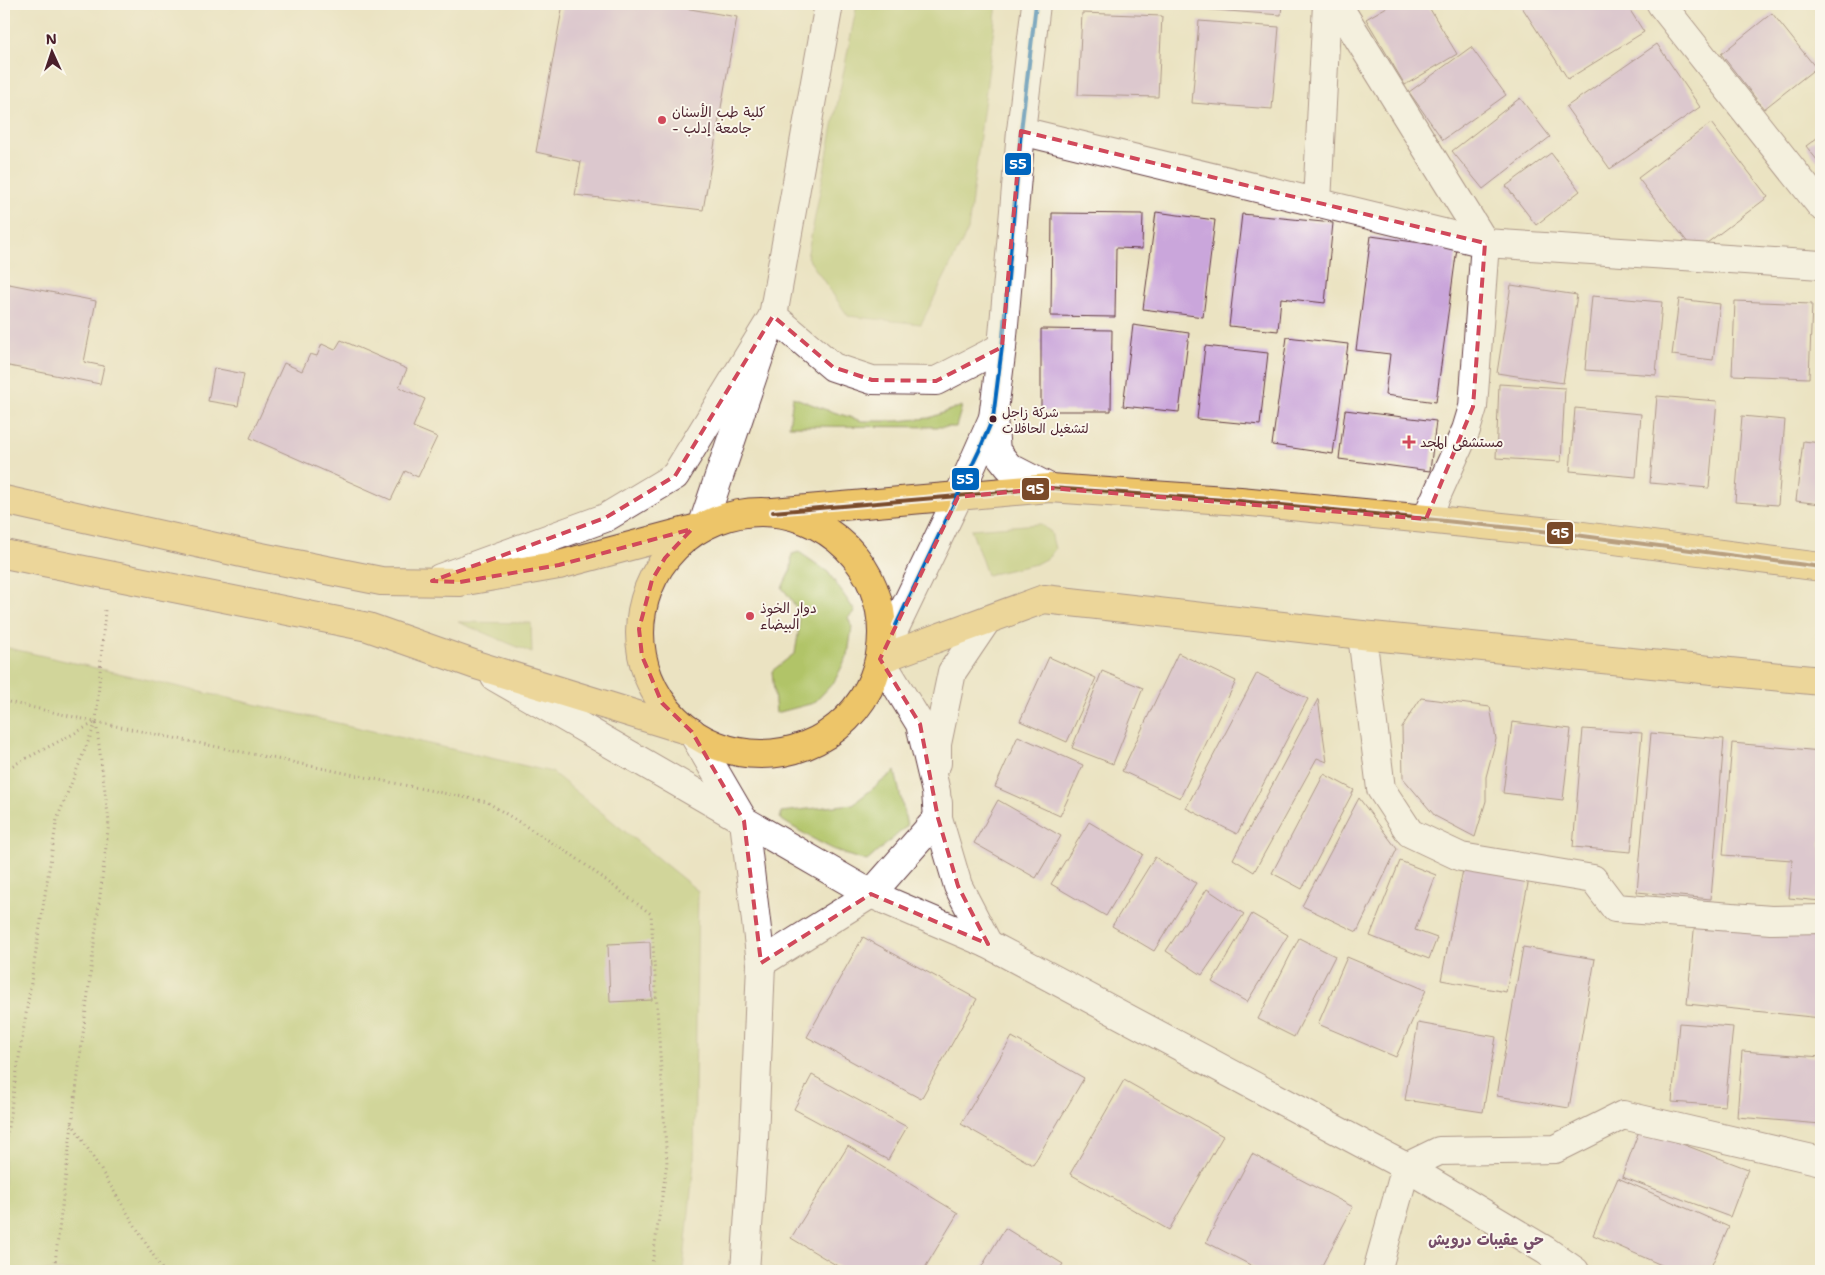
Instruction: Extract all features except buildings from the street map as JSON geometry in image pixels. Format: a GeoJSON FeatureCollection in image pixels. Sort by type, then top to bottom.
{"type":"FeatureCollection","features":[{"type":"Feature","properties":{"kind":"main road"},"geometry":{"type":"LineString","coordinates":[[4,500],[251,555],[382,581],[460,582],[559,565],[702,527],[725,517],[748,512],[773,512],[1050,488],[1240,502],[1560,533],[1821,567]]}},
{"type":"Feature","properties":{"kind":"main road"},"geometry":{"type":"LineString","coordinates":[[4,554],[368,627],[476,665],[692,732],[733,751],[757,754],[781,753],[805,746],[826,736],[845,721],[861,702],[873,681],[880,658],[883,631],[871,581],[858,559],[840,540],[819,526],[797,517],[773,512]]}},
{"type":"Feature","properties":{"kind":"main road"},"geometry":{"type":"LineString","coordinates":[[692,732],[676,719],[662,703],[649,680],[642,656],[639,630],[643,604],[652,580],[666,558],[682,540],[702,527]]}},
{"type":"Feature","properties":{"kind":"main road"},"geometry":{"type":"LineString","coordinates":[[880,658],[1044,599],[1362,635],[1821,681]]}},
{"type":"Feature","properties":{"kind":"street"},"geometry":{"type":"LineString","coordinates":[[702,527],[773,316],[829,4]]}},
{"type":"Feature","properties":{"kind":"street"},"geometry":{"type":"LineString","coordinates":[[1036,4],[1002,347],[993,418],[996,451],[1009,467],[1050,488]]}},
{"type":"Feature","properties":{"kind":"street"},"geometry":{"type":"LineString","coordinates":[[1317,203],[1327,4]]}},
{"type":"Feature","properties":{"kind":"street"},"geometry":{"type":"LineString","coordinates":[[1337,4],[1485,243],[1472,407],[1466,430],[1426,520]]}},
{"type":"Feature","properties":{"kind":"street"},"geometry":{"type":"LineString","coordinates":[[1660,4],[1821,206]]}},
{"type":"Feature","properties":{"kind":"street"},"geometry":{"type":"LineString","coordinates":[[1022,131],[1485,243],[1821,265]]}},
{"type":"Feature","properties":{"kind":"street"},"geometry":{"type":"LineString","coordinates":[[773,316],[833,367],[872,380],[936,381],[1002,347]]}},
{"type":"Feature","properties":{"kind":"street"},"geometry":{"type":"LineString","coordinates":[[432,581],[605,518],[675,476],[773,316]]}},
{"type":"Feature","properties":{"kind":"street"},"geometry":{"type":"LineString","coordinates":[[988,944],[958,886],[938,818],[936,792],[920,724],[880,658],[958,497],[993,418]]}},
{"type":"Feature","properties":{"kind":"street"},"geometry":{"type":"LineString","coordinates":[[761,963],[871,894],[938,818],[937,744],[952,672],[987,620]]}},
{"type":"Feature","properties":{"kind":"street"},"geometry":{"type":"LineString","coordinates":[[1362,635],[1381,788],[1410,833],[1461,856],[1593,879],[1614,908],[1771,920],[1821,919]]}},
{"type":"Feature","properties":{"kind":"street"},"geometry":{"type":"LineString","coordinates":[[476,665],[871,894],[988,944],[1406,1167],[1545,1250],[1575,1271]]}},
{"type":"Feature","properties":{"kind":"street"},"geometry":{"type":"LineString","coordinates":[[692,732],[744,821],[761,963],[754,1139],[745,1271]]}},
{"type":"Feature","properties":{"kind":"street"},"geometry":{"type":"LineString","coordinates":[[1377,1271],[1406,1167],[1439,1151],[1555,1149],[1623,1115],[1821,1161]]}},
{"type":"Feature","properties":{"kind":"path"},"geometry":{"type":"LineString","coordinates":[[54,1271],[110,822],[96,722],[107,575]]}},
{"type":"Feature","properties":{"kind":"path"},"geometry":{"type":"LineString","coordinates":[[4,701],[96,722],[487,802],[572,855],[651,914],[667,1164],[651,1271]]}},
{"type":"Feature","properties":{"kind":"path"},"geometry":{"type":"LineString","coordinates":[[4,770],[96,722]]}},
{"type":"Feature","properties":{"kind":"path"},"geometry":{"type":"LineString","coordinates":[[4,1152],[57,819],[96,722]]}},
{"type":"Feature","properties":{"kind":"path"},"geometry":{"type":"LineString","coordinates":[[72,1123],[163,1271]]}},
{"type":"Feature","properties":{"kind":"highlighted area"},"geometry":{"type":"Polygon","coordinates":[[[1021,131],[1485,243],[1473,407],[1426,519],[1050,488],[958,497],[880,659],[920,724],[938,818],[958,886],[988,944],[871,894],[761,963],[744,821],[692,732],[662,703],[642,656],[639,629],[652,580],[665,558],[692,529],[559,565],[460,582],[432,581],[605,518],[675,476],[773,316],[833,367],[872,380],[936,381],[1002,347],[1021,131]]]}},
{"type":"Feature","properties":{"kind":"green space"},"geometry":{"type":"Polygon","coordinates":[[[857,4],[997,4],[968,230],[921,324],[848,316],[807,257],[857,4]]]}},
{"type":"Feature","properties":{"kind":"green space"},"geometry":{"type":"Polygon","coordinates":[[[793,397],[862,421],[897,421],[929,418],[962,406],[956,427],[789,426],[793,397]]]}},
{"type":"Feature","properties":{"kind":"green space"},"geometry":{"type":"Polygon","coordinates":[[[1040,524],[1051,532],[1055,549],[1049,557],[1036,564],[987,575],[971,529],[1040,524]]]}},
{"type":"Feature","properties":{"kind":"green space"},"geometry":{"type":"Polygon","coordinates":[[[799,552],[828,572],[855,611],[848,618],[852,627],[848,655],[834,682],[814,703],[776,713],[772,671],[795,653],[799,625],[799,618],[794,604],[782,588],[791,569],[792,554],[799,552]]]}},
{"type":"Feature","properties":{"kind":"green space"},"geometry":{"type":"Polygon","coordinates":[[[458,622],[531,623],[532,653],[458,622]]]}},
{"type":"Feature","properties":{"kind":"green space"},"geometry":{"type":"Polygon","coordinates":[[[4,647],[552,772],[698,891],[694,1162],[683,1271],[4,1271],[4,647]]]}},
{"type":"Feature","properties":{"kind":"green space"},"geometry":{"type":"Polygon","coordinates":[[[895,771],[907,826],[867,861],[833,849],[780,819],[781,812],[853,804],[895,771]]]}},
{"type":"Feature","properties":{"kind":"transit line","name":"55"},"geometry":{"type":"LineString","coordinates":[[896,625],[993,418],[1002,347],[1021,131],[1036,4]]}},
{"type":"Feature","properties":{"kind":"transit line","name":"95"},"geometry":{"type":"LineString","coordinates":[[773,512],[1050,488],[1240,501],[1426,519],[1560,533],[1821,567]]}},
{"type":"Feature","properties":{"kind":"place","name":"كلية طب الأسنان - جامعة إدلب"},"geometry":{"type":"Point","coordinates":[662,120]}},
{"type":"Feature","properties":{"kind":"place","name":"شركة زاجل لتشغيل الحافلات"},"geometry":{"type":"Point","coordinates":[993,419]}},
{"type":"Feature","properties":{"kind":"place","name":"مستشفى المجد"},"geometry":{"type":"Point","coordinates":[1409,442]}},
{"type":"Feature","properties":{"kind":"place","name":"دوار الخوذ البيضاء"},"geometry":{"type":"Point","coordinates":[750,616]}},
{"type":"Feature","properties":{"kind":"district","name":"حي عقيبات درويش"},"geometry":{"type":"Point","coordinates":[1486,1240]}}]}
